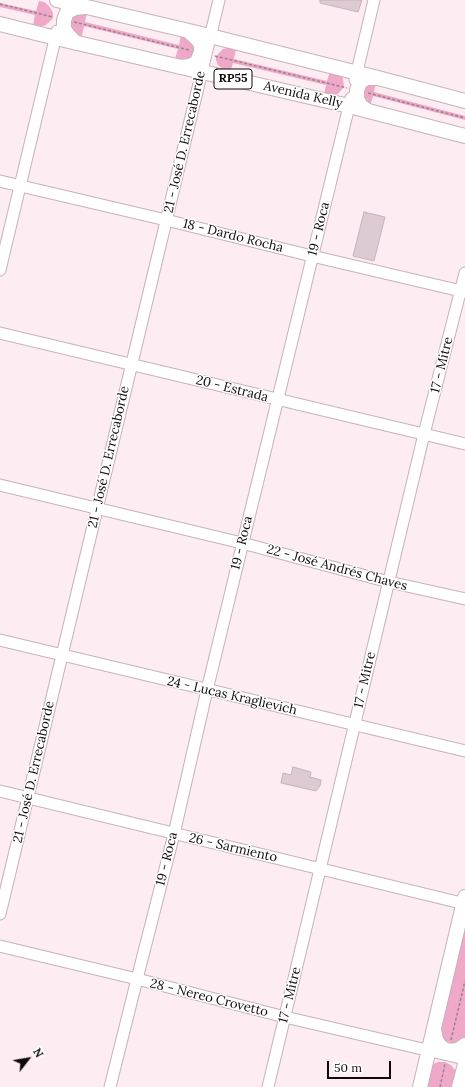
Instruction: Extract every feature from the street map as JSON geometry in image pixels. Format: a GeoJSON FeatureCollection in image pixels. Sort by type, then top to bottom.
{"type":"FeatureCollection","features":[{"type":"Feature","properties":{"kind":"main road"},"geometry":{"type":"LineString","coordinates":[[62,1],[210,36],[465,101]]}},
{"type":"Feature","properties":{"kind":"main road"},"geometry":{"type":"LineString","coordinates":[[76,43],[64,29],[62,20],[67,12],[75,8],[85,7]]}},
{"type":"Feature","properties":{"kind":"main road","name":"Avenida Kelly"},"geometry":{"type":"LineString","coordinates":[[0,24],[370,111],[465,136]]}},
{"type":"Feature","properties":{"kind":"main road"},"geometry":{"type":"LineString","coordinates":[[180,67],[190,66],[198,62],[203,53],[201,44],[188,31]]}},
{"type":"Feature","properties":{"kind":"main road"},"geometry":{"type":"LineString","coordinates":[[370,111],[361,106],[357,99],[355,90],[360,82],[367,78],[378,78]]}},
{"type":"Feature","properties":{"kind":"main road"},"geometry":{"type":"LineString","coordinates":[[420,1087],[461,922],[464,902]]}},
{"type":"Feature","properties":{"kind":"main road"},"geometry":{"type":"LineString","coordinates":[[434,1028],[436,1040],[448,1053],[458,1050],[465,1045]]}},
{"type":"Feature","properties":{"kind":"main road"},"geometry":{"type":"LineString","coordinates":[[459,1087],[465,1064]]}},
{"type":"Feature","properties":{"kind":"street","name":"21 - José D. Errecaborde"},"geometry":{"type":"LineString","coordinates":[[0,914],[202,72],[203,53],[210,36],[219,0]]}},
{"type":"Feature","properties":{"kind":"street","name":"19 - Roca"},"geometry":{"type":"LineString","coordinates":[[110,1087],[174,834],[242,543],[312,256],[349,106],[355,90],[357,73],[374,0]]}},
{"type":"Feature","properties":{"kind":"street"},"geometry":{"type":"LineString","coordinates":[[0,270],[56,38],[62,20],[62,1]]}},
{"type":"Feature","properties":{"kind":"street","name":"18 - Dardo Rocha"},"geometry":{"type":"LineString","coordinates":[[0,181],[463,291]]}},
{"type":"Feature","properties":{"kind":"street","name":"17 - Mitre"},"geometry":{"type":"LineString","coordinates":[[268,1087],[424,434],[463,291],[465,273]]}},
{"type":"Feature","properties":{"kind":"street","name":"20 - Estrada"},"geometry":{"type":"LineString","coordinates":[[0,333],[465,444]]}},
{"type":"Feature","properties":{"kind":"street","name":"22 - José Andrés Chaves"},"geometry":{"type":"LineString","coordinates":[[0,485],[242,543],[389,582],[465,599]]}},
{"type":"Feature","properties":{"kind":"street","name":"24 - Lucas Kraglievich"},"geometry":{"type":"LineString","coordinates":[[0,640],[465,751]]}},
{"type":"Feature","properties":{"kind":"street","name":"26 - Sarmiento"},"geometry":{"type":"LineString","coordinates":[[0,791],[320,869],[464,902]]}},
{"type":"Feature","properties":{"kind":"street","name":"28 - Nereo Crovetto"},"geometry":{"type":"LineString","coordinates":[[0,946],[137,979],[284,1017],[428,1051],[448,1053],[465,1058]]}},
{"type":"Feature","properties":{"kind":"path"},"geometry":{"type":"LineString","coordinates":[[0,4],[465,118]]}},
{"type":"Feature","properties":{"kind":"path"},"geometry":{"type":"LineString","coordinates":[[440,1087],[465,981]]}},
{"type":"Feature","properties":{"kind":"shaded area"},"geometry":{"type":"Polygon","coordinates":[[[39,1],[48,5],[53,13],[53,18],[46,25],[38,27],[33,25],[35,15],[0,7],[0,3],[36,11],[39,1]]]}},
{"type":"Feature","properties":{"kind":"shaded area"},"geometry":{"type":"Polygon","coordinates":[[[87,12],[85,22],[179,45],[181,35],[186,36],[196,47],[193,54],[189,58],[181,60],[175,59],[178,49],[84,26],[82,36],[77,35],[72,32],[68,20],[70,16],[87,12]]]}},
{"type":"Feature","properties":{"kind":"shaded area"},"geometry":{"type":"Polygon","coordinates":[[[231,47],[236,49],[234,59],[327,81],[330,71],[340,75],[343,78],[344,87],[334,96],[324,95],[326,85],[233,63],[230,73],[218,65],[216,57],[223,49],[231,47]]]}},
{"type":"Feature","properties":{"kind":"shaded area"},"geometry":{"type":"Polygon","coordinates":[[[376,82],[374,92],[465,116],[465,120],[373,96],[370,106],[356,90],[359,86],[376,82]]]}},
{"type":"Feature","properties":{"kind":"shaded area"},"geometry":{"type":"Polygon","coordinates":[[[465,925],[465,1037],[454,1044],[443,1040],[438,1031],[465,925]]]}},
{"type":"Feature","properties":{"kind":"shaded area"},"geometry":{"type":"Polygon","coordinates":[[[445,1062],[451,1065],[455,1070],[457,1077],[454,1087],[425,1087],[429,1070],[433,1064],[445,1062]]]}},
{"type":"Feature","properties":{"kind":"building"},"geometry":{"type":"Polygon","coordinates":[[[320,0],[362,0],[358,12],[320,3],[320,0]]]}},
{"type":"Feature","properties":{"kind":"building"},"geometry":{"type":"Polygon","coordinates":[[[364,212],[385,217],[374,261],[353,256],[364,212]]]}},
{"type":"Feature","properties":{"kind":"building"},"geometry":{"type":"Polygon","coordinates":[[[293,767],[311,772],[310,777],[321,780],[320,786],[316,791],[281,783],[283,773],[291,775],[293,767]]]}}]}
